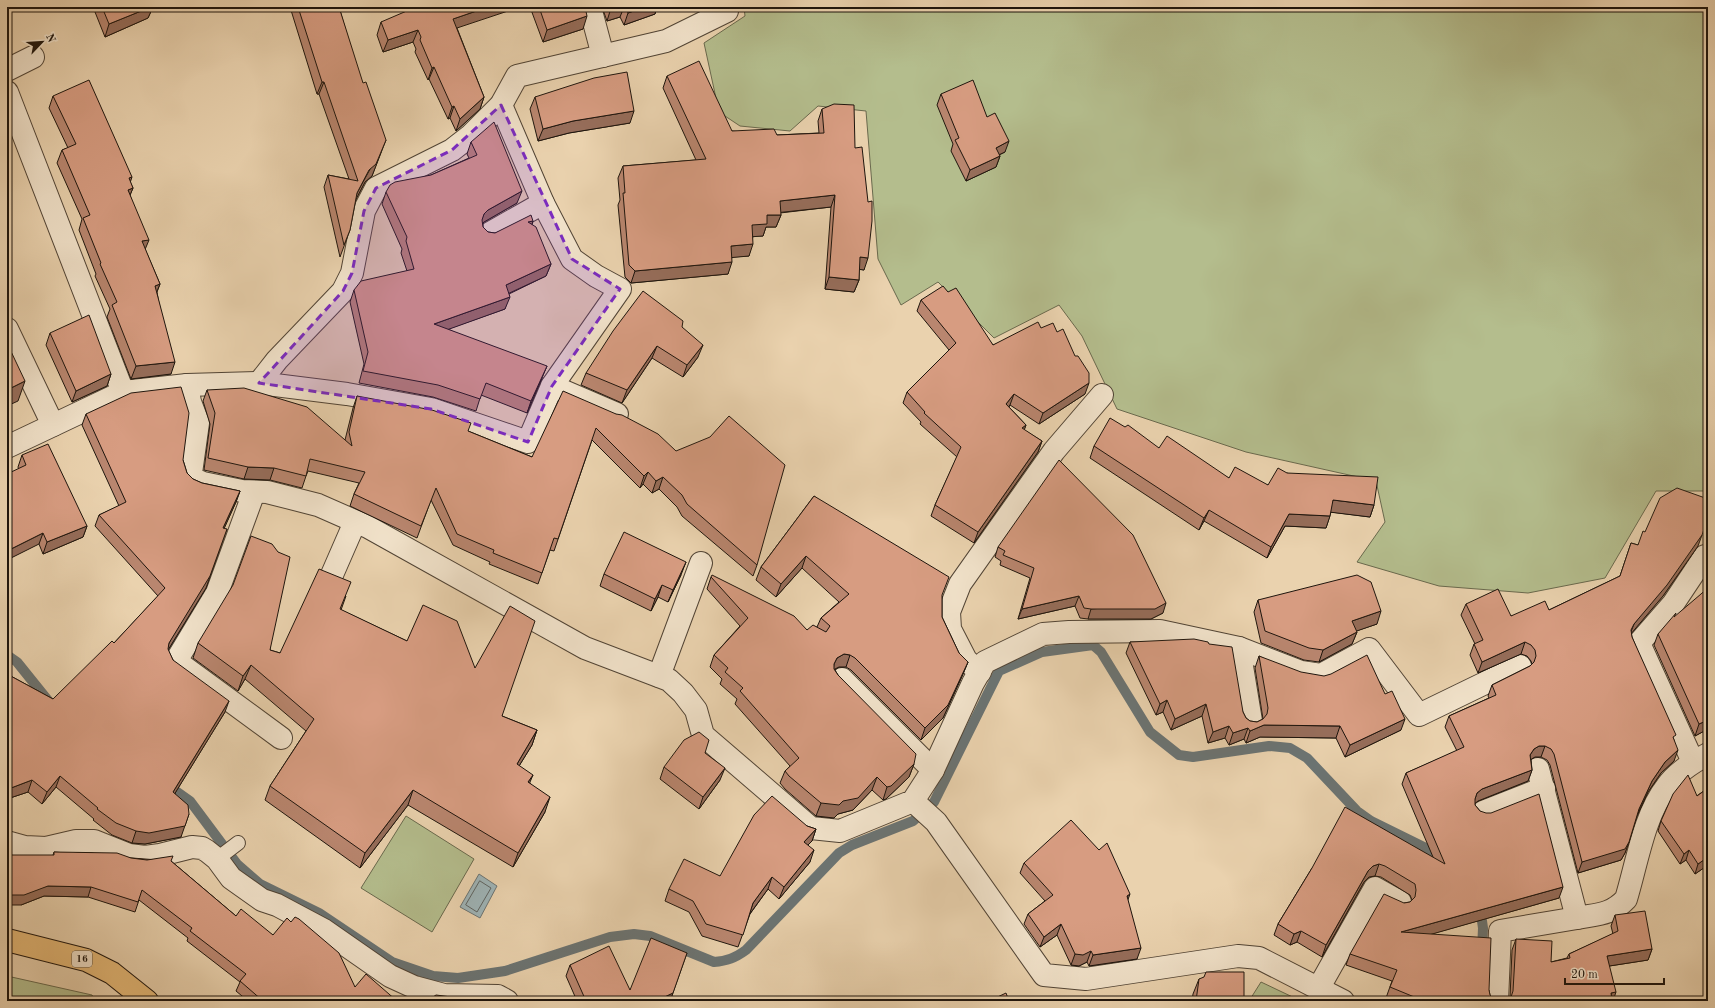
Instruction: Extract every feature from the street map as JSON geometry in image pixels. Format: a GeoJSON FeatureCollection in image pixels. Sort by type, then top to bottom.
{"type":"FeatureCollection","features":[{"type":"Feature","properties":{"kind":"main road","name":"16"},"geometry":{"type":"LineString","coordinates":[[7,940],[86,960],[112,973],[147,1001]]}},
{"type":"Feature","properties":{"kind":"street"},"geometry":{"type":"LineString","coordinates":[[590,7],[603,56]]}},
{"type":"Feature","properties":{"kind":"street"},"geometry":{"type":"LineString","coordinates":[[259,383],[276,360],[343,291],[352,273],[364,211],[376,188],[452,150],[470,136],[501,105],[517,76],[666,41],[726,11],[724,7]]}},
{"type":"Feature","properties":{"kind":"street"},"geometry":{"type":"LineString","coordinates":[[7,70],[33,57]]}},
{"type":"Feature","properties":{"kind":"street"},"geometry":{"type":"LineString","coordinates":[[7,92],[123,392]]}},
{"type":"Feature","properties":{"kind":"street"},"geometry":{"type":"LineString","coordinates":[[7,447],[123,392],[187,385],[259,383],[346,394],[431,409],[528,442],[552,386],[620,290],[596,276],[572,259],[543,203],[501,105]]}},
{"type":"Feature","properties":{"kind":"street"},"geometry":{"type":"LineString","coordinates":[[490,233],[543,203]]}},
{"type":"Feature","properties":{"kind":"street"},"geometry":{"type":"LineString","coordinates":[[7,329],[53,425]]}},
{"type":"Feature","properties":{"kind":"street"},"geometry":{"type":"LineString","coordinates":[[187,385],[190,402],[198,423],[191,473],[194,479],[203,483],[254,492],[267,492],[318,505],[355,522],[585,648],[669,680],[683,693],[696,710],[703,735],[811,828],[840,831],[913,801],[932,770],[985,662],[1042,634],[1160,631],[1239,648],[1301,672],[1321,675],[1369,649],[1419,715],[1520,666]]}},
{"type":"Feature","properties":{"kind":"street"},"geometry":{"type":"LineString","coordinates":[[552,386],[617,414]]}},
{"type":"Feature","properties":{"kind":"street"},"geometry":{"type":"LineString","coordinates":[[980,672],[966,660],[950,629],[949,612],[960,584],[1054,451],[1102,395]]}},
{"type":"Feature","properties":{"kind":"street"},"geometry":{"type":"LineString","coordinates":[[254,492],[217,593],[176,661],[281,738]]}},
{"type":"Feature","properties":{"kind":"street"},"geometry":{"type":"LineString","coordinates":[[331,577],[355,522]]}},
{"type":"Feature","properties":{"kind":"street"},"geometry":{"type":"LineString","coordinates":[[1497,1001],[1500,931],[1609,912],[1618,908],[1626,899],[1651,814],[1668,785],[1700,758],[1639,643],[1673,604],[1705,556]]}},
{"type":"Feature","properties":{"kind":"street"},"geometry":{"type":"LineString","coordinates":[[659,676],[701,563]]}},
{"type":"Feature","properties":{"kind":"street"},"geometry":{"type":"LineString","coordinates":[[1239,648],[1251,721]]}},
{"type":"Feature","properties":{"kind":"street"},"geometry":{"type":"LineString","coordinates":[[842,679],[932,770]]}},
{"type":"Feature","properties":{"kind":"street"},"geometry":{"type":"LineString","coordinates":[[1483,812],[1541,779],[1577,918]]}},
{"type":"Feature","properties":{"kind":"street"},"geometry":{"type":"LineString","coordinates":[[913,801],[936,822],[1044,975],[1086,980],[1238,956],[1259,958],[1343,1001]]}},
{"type":"Feature","properties":{"kind":"street"},"geometry":{"type":"LineString","coordinates":[[7,842],[25,847],[46,848],[76,841],[94,841],[129,855],[145,857],[160,855],[192,846],[219,857],[231,878],[262,900],[277,905],[324,930],[390,976],[414,987],[444,995],[498,996],[507,1001]]}},
{"type":"Feature","properties":{"kind":"street"},"geometry":{"type":"LineString","coordinates":[[1318,989],[1375,888],[1400,902]]}},
{"type":"Feature","properties":{"kind":"lane"},"geometry":{"type":"LineString","coordinates":[[219,857],[238,843]]}},
{"type":"Feature","properties":{"kind":"highlighted area"},"geometry":{"type":"Polygon","coordinates":[[[501,105],[572,259],[620,289],[552,386],[528,442],[431,409],[259,383],[343,291],[352,273],[364,211],[376,188],[452,150],[501,105]]]}},
{"type":"Feature","properties":{"kind":"green space"},"geometry":{"type":"Polygon","coordinates":[[[744,7],[1708,7],[1708,494],[1705,491],[1656,491],[1605,578],[1528,593],[1439,586],[1357,562],[1385,522],[1376,481],[1246,452],[1117,409],[1082,336],[1059,305],[994,338],[938,282],[901,305],[878,259],[866,111],[818,106],[790,131],[740,126],[719,112],[704,43],[745,16],[744,7]]]}},
{"type":"Feature","properties":{"kind":"green space"},"geometry":{"type":"Polygon","coordinates":[[[406,816],[474,859],[432,932],[361,888],[406,816]]]}},
{"type":"Feature","properties":{"kind":"green space"},"geometry":{"type":"Polygon","coordinates":[[[7,976],[92,995],[95,1001],[7,1001],[7,976]]]}},
{"type":"Feature","properties":{"kind":"green space"},"geometry":{"type":"Polygon","coordinates":[[[1261,982],[1301,1001],[1249,1001],[1261,982]]]}},
{"type":"Feature","properties":{"kind":"water"},"geometry":{"type":"Polygon","coordinates":[[[479,874],[497,886],[480,918],[460,907],[479,874]]]}},
{"type":"Feature","properties":{"kind":"building"},"geometry":{"type":"Polygon","coordinates":[[[102,7],[151,7],[109,24],[102,7]]]}},
{"type":"Feature","properties":{"kind":"building"},"geometry":{"type":"Polygon","coordinates":[[[298,7],[339,7],[363,83],[366,82],[386,140],[376,164],[369,170],[357,193],[350,230],[344,245],[328,175],[358,181],[324,82],[322,82],[298,7]]]}},
{"type":"Feature","properties":{"kind":"building"},"geometry":{"type":"Polygon","coordinates":[[[416,7],[488,7],[453,19],[484,97],[460,119],[454,106],[452,107],[434,67],[432,68],[420,40],[421,37],[418,30],[388,40],[381,22],[416,7]]]}},
{"type":"Feature","properties":{"kind":"building"},"geometry":{"type":"Polygon","coordinates":[[[539,7],[585,7],[587,16],[547,30],[539,7]]]}},
{"type":"Feature","properties":{"kind":"building"},"geometry":{"type":"Polygon","coordinates":[[[626,7],[645,7],[628,13],[626,7]]]}},
{"type":"Feature","properties":{"kind":"building"},"geometry":{"type":"Polygon","coordinates":[[[699,61],[732,131],[774,129],[777,135],[824,133],[822,109],[834,104],[854,105],[855,148],[862,147],[868,202],[872,201],[872,221],[868,258],[860,257],[859,280],[829,277],[835,195],[780,201],[781,215],[767,215],[767,224],[752,225],[753,244],[731,246],[732,262],[635,271],[629,265],[623,193],[625,193],[623,166],[706,159],[667,76],[699,61]]]}},
{"type":"Feature","properties":{"kind":"building"},"geometry":{"type":"Polygon","coordinates":[[[627,72],[634,111],[573,121],[543,129],[535,97],[594,78],[627,72]]]}},
{"type":"Feature","properties":{"kind":"building"},"geometry":{"type":"Polygon","coordinates":[[[89,80],[132,177],[129,178],[133,188],[128,190],[149,240],[142,241],[160,284],[155,286],[175,362],[136,366],[112,305],[117,302],[100,264],[101,263],[83,218],[90,215],[62,150],[76,144],[53,96],[89,80]]]}},
{"type":"Feature","properties":{"kind":"building"},"geometry":{"type":"Polygon","coordinates":[[[973,80],[987,117],[995,113],[1009,141],[996,148],[1000,156],[970,170],[955,140],[959,138],[941,94],[973,80]]]}},
{"type":"Feature","properties":{"kind":"building"},"geometry":{"type":"Polygon","coordinates":[[[494,122],[522,191],[488,210],[484,214],[482,220],[483,227],[488,232],[495,233],[531,215],[533,221],[528,222],[536,227],[551,264],[506,285],[510,297],[434,324],[547,366],[531,401],[486,383],[480,399],[438,385],[363,371],[368,352],[354,290],[361,281],[414,269],[406,241],[407,237],[386,192],[390,185],[395,182],[431,175],[477,155],[471,142],[494,122]]]}},
{"type":"Feature","properties":{"kind":"building"},"geometry":{"type":"Polygon","coordinates":[[[943,286],[948,292],[956,288],[993,345],[1038,322],[1041,328],[1053,323],[1057,332],[1063,329],[1075,356],[1078,356],[1089,373],[1089,383],[1043,413],[1014,394],[1006,404],[1026,425],[1022,428],[1042,441],[978,532],[935,505],[961,447],[924,413],[925,412],[907,392],[956,343],[921,300],[943,286]]]}},
{"type":"Feature","properties":{"kind":"building"},"geometry":{"type":"Polygon","coordinates":[[[643,291],[683,321],[682,327],[703,345],[687,365],[657,346],[627,390],[586,373],[613,331],[643,291]]]}},
{"type":"Feature","properties":{"kind":"building"},"geometry":{"type":"Polygon","coordinates":[[[89,315],[111,374],[76,391],[50,333],[89,315]]]}},
{"type":"Feature","properties":{"kind":"building"},"geometry":{"type":"Polygon","coordinates":[[[7,343],[25,381],[7,390],[7,343]]]}},
{"type":"Feature","properties":{"kind":"building"},"geometry":{"type":"Polygon","coordinates":[[[181,387],[189,413],[183,460],[187,473],[193,479],[202,483],[240,491],[223,528],[227,529],[210,576],[169,643],[168,649],[173,660],[229,701],[173,792],[188,805],[189,814],[185,826],[149,833],[136,831],[116,823],[97,809],[98,808],[60,776],[47,792],[32,780],[11,788],[7,785],[7,674],[53,699],[112,641],[114,643],[165,588],[99,515],[126,502],[86,414],[131,393],[181,387]]]}},
{"type":"Feature","properties":{"kind":"building"},"geometry":{"type":"Polygon","coordinates":[[[244,388],[307,407],[352,446],[349,432],[357,396],[432,410],[471,423],[468,431],[532,457],[563,391],[616,414],[622,415],[658,434],[676,451],[710,437],[729,416],[785,465],[757,565],[687,504],[682,495],[663,477],[656,481],[648,472],[644,476],[596,428],[558,539],[554,538],[542,573],[493,553],[494,550],[457,534],[436,488],[421,526],[354,494],[365,472],[310,459],[306,476],[274,468],[248,467],[208,458],[215,413],[207,390],[244,388]]]}},
{"type":"Feature","properties":{"kind":"building"},"geometry":{"type":"Polygon","coordinates":[[[1110,418],[1125,427],[1128,425],[1159,448],[1167,436],[1229,478],[1235,467],[1268,485],[1278,468],[1287,473],[1378,477],[1374,505],[1333,500],[1330,516],[1289,514],[1271,547],[1209,510],[1204,518],[1094,446],[1110,418]]]}},
{"type":"Feature","properties":{"kind":"building"},"geometry":{"type":"Polygon","coordinates":[[[48,444],[87,526],[47,542],[43,533],[7,551],[7,474],[26,465],[22,455],[48,444]]]}},
{"type":"Feature","properties":{"kind":"building"},"geometry":{"type":"Polygon","coordinates":[[[1059,460],[1133,535],[1166,603],[1155,609],[1091,609],[1084,608],[1079,596],[1022,609],[1034,568],[1003,555],[1005,551],[998,547],[1059,460]]]}},
{"type":"Feature","properties":{"kind":"building"},"geometry":{"type":"Polygon","coordinates":[[[1677,488],[1708,499],[1708,518],[1702,535],[1667,585],[1634,624],[1631,630],[1632,637],[1676,735],[1673,737],[1678,750],[1665,762],[1652,781],[1639,809],[1629,842],[1625,849],[1582,862],[1554,754],[1551,749],[1545,746],[1539,746],[1534,749],[1530,755],[1532,770],[1482,789],[1477,793],[1475,805],[1480,811],[1491,813],[1539,794],[1563,887],[1401,932],[1491,938],[1489,990],[1490,995],[1497,1001],[1424,1001],[1390,987],[1397,970],[1350,954],[1384,894],[1404,903],[1410,902],[1415,897],[1415,884],[1385,866],[1379,864],[1373,866],[1368,871],[1326,945],[1301,931],[1294,934],[1278,924],[1312,868],[1345,807],[1445,864],[1406,773],[1464,747],[1449,716],[1496,695],[1492,685],[1530,666],[1534,662],[1536,656],[1535,650],[1531,645],[1525,642],[1482,662],[1474,644],[1483,640],[1466,604],[1498,589],[1511,616],[1545,601],[1549,610],[1620,576],[1631,543],[1638,545],[1643,531],[1645,532],[1660,498],[1677,488]]]}},
{"type":"Feature","properties":{"kind":"building"},"geometry":{"type":"Polygon","coordinates":[[[814,496],[949,577],[942,595],[942,617],[959,653],[968,662],[948,705],[925,728],[855,658],[844,654],[837,658],[834,664],[834,669],[838,675],[916,754],[914,764],[891,786],[887,787],[877,777],[858,798],[843,801],[839,805],[821,803],[789,776],[785,771],[799,758],[740,691],[743,688],[725,672],[728,668],[714,655],[748,618],[711,577],[712,575],[794,616],[807,630],[813,625],[826,632],[830,626],[821,618],[849,594],[806,556],[781,584],[761,567],[814,496]]]}},
{"type":"Feature","properties":{"kind":"building"},"geometry":{"type":"Polygon","coordinates":[[[624,532],[686,562],[673,590],[662,585],[655,599],[604,574],[624,532]]]}},
{"type":"Feature","properties":{"kind":"building"},"geometry":{"type":"Polygon","coordinates":[[[251,536],[272,544],[278,552],[290,557],[270,650],[280,653],[319,569],[351,582],[340,609],[407,641],[423,605],[457,621],[475,668],[510,606],[535,621],[502,716],[537,730],[517,764],[533,775],[528,782],[550,797],[518,853],[413,790],[365,853],[270,786],[314,719],[251,665],[243,676],[198,643],[233,585],[251,536]]]}},
{"type":"Feature","properties":{"kind":"building"},"geometry":{"type":"Polygon","coordinates":[[[1357,575],[1371,582],[1381,611],[1352,621],[1357,632],[1323,650],[1309,648],[1265,631],[1258,600],[1357,575]]]}},
{"type":"Feature","properties":{"kind":"building"},"geometry":{"type":"Polygon","coordinates":[[[1708,588],[1708,720],[1699,724],[1658,634],[1676,613],[1674,617],[1708,588]]]}},
{"type":"Feature","properties":{"kind":"building"},"geometry":{"type":"Polygon","coordinates":[[[1194,639],[1208,642],[1209,644],[1232,647],[1243,712],[1246,718],[1250,721],[1257,722],[1263,719],[1267,714],[1268,708],[1259,656],[1301,672],[1324,676],[1331,674],[1367,655],[1385,694],[1392,691],[1405,719],[1350,745],[1340,726],[1264,725],[1250,731],[1248,728],[1233,733],[1229,726],[1213,732],[1206,704],[1175,719],[1167,700],[1160,704],[1130,642],[1194,639]]]}},
{"type":"Feature","properties":{"kind":"building"},"geometry":{"type":"Polygon","coordinates":[[[699,732],[709,740],[705,753],[725,768],[703,797],[664,767],[684,740],[699,732]]]}},
{"type":"Feature","properties":{"kind":"building"},"geometry":{"type":"Polygon","coordinates":[[[1688,775],[1697,796],[1708,788],[1708,857],[1698,864],[1689,850],[1684,854],[1661,821],[1673,794],[1688,775]]]}},
{"type":"Feature","properties":{"kind":"building"},"geometry":{"type":"Polygon","coordinates":[[[772,796],[807,826],[816,829],[804,842],[814,850],[784,887],[772,877],[753,903],[743,935],[706,924],[693,901],[669,889],[684,859],[720,876],[754,815],[772,796]]]}},
{"type":"Feature","properties":{"kind":"building"},"geometry":{"type":"Polygon","coordinates":[[[1071,820],[1099,850],[1107,843],[1130,894],[1127,896],[1141,948],[1093,955],[1091,951],[1083,955],[1075,954],[1061,924],[1044,937],[1028,914],[1053,895],[1024,863],[1071,820]]]}},
{"type":"Feature","properties":{"kind":"building"},"geometry":{"type":"Polygon","coordinates":[[[54,852],[117,853],[131,858],[147,860],[173,856],[171,861],[236,916],[241,909],[273,935],[287,918],[291,922],[295,917],[299,919],[339,953],[355,987],[366,974],[397,1001],[288,1001],[285,999],[263,1001],[240,981],[246,974],[190,931],[192,928],[142,890],[138,902],[91,887],[48,886],[24,895],[7,895],[7,855],[54,855],[54,852]]]}},
{"type":"Feature","properties":{"kind":"building"},"geometry":{"type":"Polygon","coordinates":[[[1645,911],[1652,949],[1607,956],[1616,992],[1611,993],[1612,1001],[1507,1001],[1511,997],[1513,991],[1516,939],[1552,941],[1551,962],[1570,958],[1569,954],[1618,931],[1615,915],[1645,911]]]}},
{"type":"Feature","properties":{"kind":"building"},"geometry":{"type":"Polygon","coordinates":[[[651,938],[687,953],[673,993],[656,1001],[586,1001],[570,965],[609,946],[630,990],[651,938]]]}},
{"type":"Feature","properties":{"kind":"building"},"geometry":{"type":"Polygon","coordinates":[[[1206,972],[1244,972],[1244,1001],[1196,1001],[1199,979],[1204,977],[1206,972]]]}},
{"type":"Feature","properties":{"kind":"building"},"geometry":{"type":"Polygon","coordinates":[[[1006,993],[1009,1001],[989,1001],[1006,993]]]}},
{"type":"Feature","properties":{"kind":"building"},"geometry":{"type":"Polygon","coordinates":[[[436,995],[459,998],[457,1000],[500,1001],[427,1001],[436,995]]]}},
{"type":"Feature","properties":{"kind":"waterway"},"geometry":{"type":"LineString","coordinates":[[166,784],[190,801],[237,864],[260,884],[319,913],[392,962],[433,976],[458,978],[505,971],[610,937],[634,934],[650,936],[714,962],[719,962],[731,959],[746,950],[839,853],[852,845],[913,821],[934,802],[999,671],[1042,652],[1093,645],[1101,652],[1150,732],[1179,755],[1193,757],[1269,746],[1290,748],[1307,758],[1357,811],[1371,821],[1442,856]]}},
{"type":"Feature","properties":{"kind":"waterway"},"geometry":{"type":"LineString","coordinates":[[7,655],[17,662],[50,703]]}},
{"type":"Feature","properties":{"kind":"waterway"},"geometry":{"type":"LineString","coordinates":[[1480,907],[1483,928],[1482,951]]}}]}
